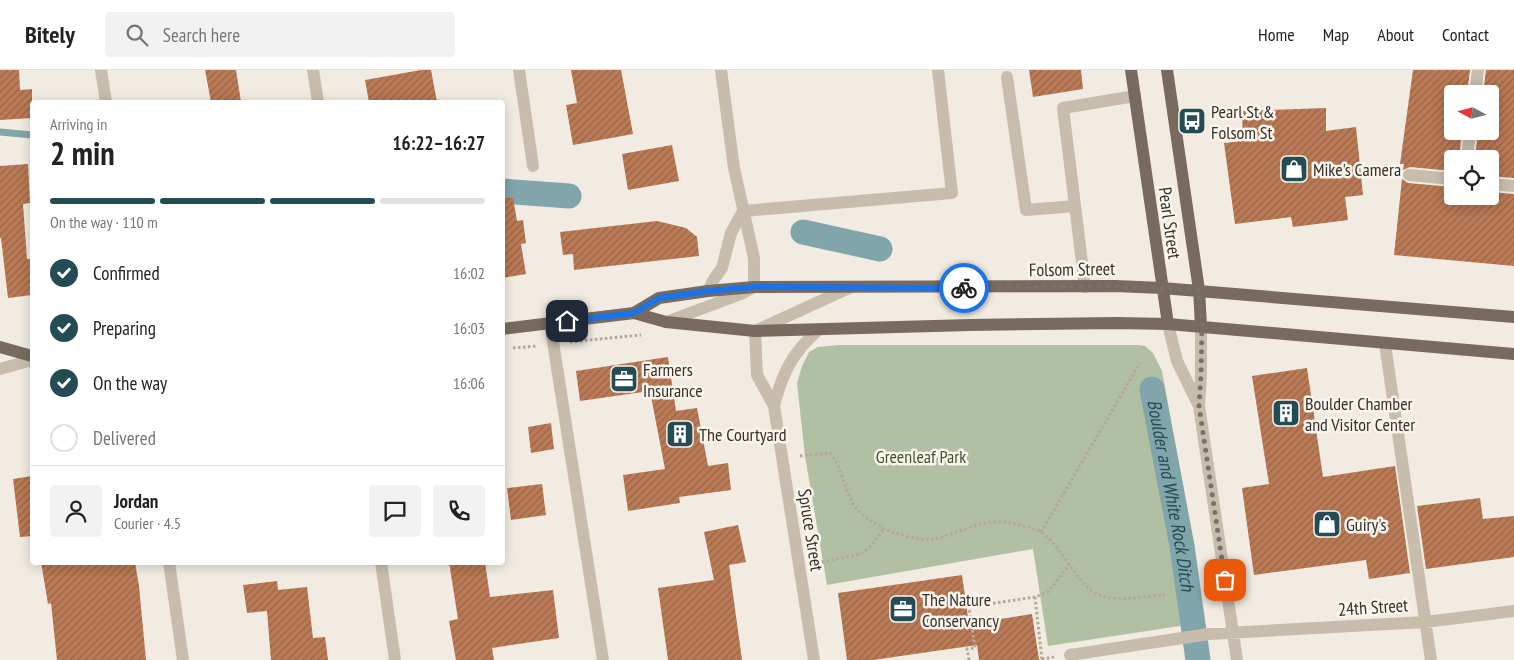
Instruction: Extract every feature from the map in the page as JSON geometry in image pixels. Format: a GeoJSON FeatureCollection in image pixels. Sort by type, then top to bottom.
{"type":"FeatureCollection","features":[{"type":"Feature","properties":{"kind":"main road","name":"Pearl Street"},"geometry":{"type":"LineString","coordinates":[[1131,70],[1168,324]]}},
{"type":"Feature","properties":{"kind":"main road","name":"Pearl Street"},"geometry":{"type":"LineString","coordinates":[[1167,70],[1199,290],[1202,326]]}},
{"type":"Feature","properties":{"kind":"main road","name":"Folsom Street"},"geometry":{"type":"LineString","coordinates":[[634,313],[659,298],[754,287],[1085,287],[1199,290],[1514,317]]}},
{"type":"Feature","properties":{"kind":"main road","name":"Folsom Street"},"geometry":{"type":"LineString","coordinates":[[505,329],[634,313],[666,322],[755,331],[1107,323],[1168,324],[1514,354]]}},
{"type":"Feature","properties":{"kind":"main road"},"geometry":{"type":"LineString","coordinates":[[0,347],[30,357]]}},
{"type":"Feature","properties":{"kind":"street"},"geometry":{"type":"LineString","coordinates":[[101,70],[106,100]]}},
{"type":"Feature","properties":{"kind":"street"},"geometry":{"type":"LineString","coordinates":[[313,70],[318,100]]}},
{"type":"Feature","properties":{"kind":"street"},"geometry":{"type":"LineString","coordinates":[[519,70],[533,166]]}},
{"type":"Feature","properties":{"kind":"street"},"geometry":{"type":"LineString","coordinates":[[666,322],[741,294],[754,287],[754,258],[734,168],[721,70]]}},
{"type":"Feature","properties":{"kind":"street"},"geometry":{"type":"LineString","coordinates":[[743,211],[952,193],[938,70]]}},
{"type":"Feature","properties":{"kind":"street"},"geometry":{"type":"LineString","coordinates":[[1476,85],[1478,70]]}},
{"type":"Feature","properties":{"kind":"street"},"geometry":{"type":"LineString","coordinates":[[1007,77],[1026,210],[1076,206]]}},
{"type":"Feature","properties":{"kind":"street"},"geometry":{"type":"LineString","coordinates":[[1085,287],[1063,108],[1134,96]]}},
{"type":"Feature","properties":{"kind":"street"},"geometry":{"type":"LineString","coordinates":[[1409,175],[1444,178]]}},
{"type":"Feature","properties":{"kind":"street"},"geometry":{"type":"LineString","coordinates":[[1499,185],[1514,186]]}},
{"type":"Feature","properties":{"kind":"street"},"geometry":{"type":"LineString","coordinates":[[708,291],[714,278],[722,268],[731,233],[743,211]]}},
{"type":"Feature","properties":{"kind":"street"},"geometry":{"type":"LineString","coordinates":[[755,331],[849,288]]}},
{"type":"Feature","properties":{"kind":"street"},"geometry":{"type":"LineString","coordinates":[[550,323],[603,660]]}},
{"type":"Feature","properties":{"kind":"street","name":"Pearl Street"},"geometry":{"type":"LineString","coordinates":[[1168,324],[1177,361],[1199,406]]}},
{"type":"Feature","properties":{"kind":"street","name":"Pearl Street"},"geometry":{"type":"LineString","coordinates":[[1202,326],[1199,406],[1237,660]]}},
{"type":"Feature","properties":{"kind":"street","name":"Spruce Street"},"geometry":{"type":"LineString","coordinates":[[774,406],[780,382],[791,361],[799,349],[819,329]]}},
{"type":"Feature","properties":{"kind":"street","name":"Spruce Street"},"geometry":{"type":"LineString","coordinates":[[755,331],[757,374],[774,406],[814,660]]}},
{"type":"Feature","properties":{"kind":"street"},"geometry":{"type":"LineString","coordinates":[[1385,344],[1430,660]]}},
{"type":"Feature","properties":{"kind":"street"},"geometry":{"type":"LineString","coordinates":[[0,369],[30,359]]}},
{"type":"Feature","properties":{"kind":"street"},"geometry":{"type":"LineString","coordinates":[[169,565],[183,660]]}},
{"type":"Feature","properties":{"kind":"street"},"geometry":{"type":"LineString","coordinates":[[381,565],[395,660]]}},
{"type":"Feature","properties":{"kind":"street","name":"24th Street"},"geometry":{"type":"LineString","coordinates":[[1070,655],[1209,634],[1425,622],[1514,611]]}},
{"type":"Feature","properties":{"kind":"path"},"geometry":{"type":"LineString","coordinates":[[511,348],[646,335]]}},
{"type":"Feature","properties":{"kind":"path"},"geometry":{"type":"LineString","coordinates":[[1041,532],[1140,363]]}},
{"type":"Feature","properties":{"kind":"path"},"geometry":{"type":"LineString","coordinates":[[782,458],[830,453],[837,461],[844,482],[859,511],[884,529],[907,537],[933,540],[984,522],[1014,523],[1041,532],[1062,553],[1087,588],[1096,594],[1114,599],[1164,595]]}},
{"type":"Feature","properties":{"kind":"path"},"geometry":{"type":"LineString","coordinates":[[799,566],[860,554],[869,548],[884,529]]}},
{"type":"Feature","properties":{"kind":"path"},"geometry":{"type":"LineString","coordinates":[[969,660],[967,649],[975,648],[969,607],[1035,597],[1048,592],[1070,564]]}},
{"type":"Feature","properties":{"kind":"path"},"geometry":{"type":"LineString","coordinates":[[1035,597],[1042,660]]}},
{"type":"Feature","properties":{"kind":"green space","name":"Greenleaf Park"},"geometry":{"type":"Polygon","coordinates":[[[839,345],[1145,346],[1153,353],[1162,371],[1183,484],[1199,598],[1196,615],[1180,626],[1048,646],[1033,549],[827,585],[805,456],[797,383],[809,352],[818,347],[839,345]]]}},
{"type":"Feature","properties":{"kind":"building"},"geometry":{"type":"Polygon","coordinates":[[[0,70],[19,70],[20,90],[32,89],[30,118],[0,120],[0,70]]]}},
{"type":"Feature","properties":{"kind":"building"},"geometry":{"type":"Polygon","coordinates":[[[205,70],[236,70],[241,100],[211,100],[205,70]]]}},
{"type":"Feature","properties":{"kind":"building"},"geometry":{"type":"Polygon","coordinates":[[[431,70],[437,100],[369,100],[365,80],[431,70]]]}},
{"type":"Feature","properties":{"kind":"building"},"geometry":{"type":"Polygon","coordinates":[[[571,70],[621,70],[633,134],[573,145],[566,105],[577,103],[571,70]]]}},
{"type":"Feature","properties":{"kind":"building"},"geometry":{"type":"Polygon","coordinates":[[[1029,70],[1081,70],[1083,89],[1033,97],[1029,70]]]}},
{"type":"Feature","properties":{"kind":"building"},"geometry":{"type":"Polygon","coordinates":[[[1413,70],[1470,70],[1468,85],[1444,85],[1444,140],[1461,140],[1460,150],[1444,150],[1444,170],[1410,167],[1403,170],[1404,164],[1400,164],[1413,70]]]}},
{"type":"Feature","properties":{"kind":"building"},"geometry":{"type":"Polygon","coordinates":[[[1486,70],[1514,70],[1514,178],[1499,177],[1499,150],[1476,150],[1477,140],[1499,140],[1499,85],[1484,85],[1486,70]]]}},
{"type":"Feature","properties":{"kind":"building","name":"Mike's Camera"},"geometry":{"type":"Polygon","coordinates":[[[1326,108],[1326,131],[1356,127],[1363,195],[1345,197],[1348,220],[1293,227],[1291,217],[1235,224],[1224,143],[1243,141],[1242,111],[1326,108]]]}},
{"type":"Feature","properties":{"kind":"building"},"geometry":{"type":"Polygon","coordinates":[[[672,145],[679,181],[628,190],[622,154],[672,145]]]}},
{"type":"Feature","properties":{"kind":"building"},"geometry":{"type":"Polygon","coordinates":[[[28,164],[30,203],[23,204],[27,259],[30,259],[30,295],[8,298],[0,238],[0,166],[28,164]]]}},
{"type":"Feature","properties":{"kind":"building"},"geometry":{"type":"Polygon","coordinates":[[[1402,179],[1408,183],[1444,186],[1444,205],[1499,205],[1499,193],[1514,194],[1514,266],[1394,255],[1402,179]]]}},
{"type":"Feature","properties":{"kind":"building"},"geometry":{"type":"Polygon","coordinates":[[[505,198],[513,198],[517,221],[523,220],[526,243],[521,244],[526,274],[505,278],[505,198]]]}},
{"type":"Feature","properties":{"kind":"building"},"geometry":{"type":"Polygon","coordinates":[[[657,221],[686,228],[697,237],[699,256],[574,270],[573,254],[563,255],[560,232],[657,221]]]}},
{"type":"Feature","properties":{"kind":"building"},"geometry":{"type":"Polygon","coordinates":[[[668,357],[676,411],[697,408],[708,466],[728,463],[731,490],[679,497],[680,503],[628,511],[623,475],[665,469],[650,391],[580,401],[576,371],[668,357]]]}},
{"type":"Feature","properties":{"kind":"building","name":"Guiry's"},"geometry":{"type":"Polygon","coordinates":[[[1307,368],[1323,477],[1395,466],[1410,573],[1369,579],[1366,560],[1254,575],[1242,488],[1269,484],[1252,376],[1307,368]]]}},
{"type":"Feature","properties":{"kind":"building"},"geometry":{"type":"Polygon","coordinates":[[[551,423],[554,449],[531,453],[528,427],[551,423]]]}},
{"type":"Feature","properties":{"kind":"building"},"geometry":{"type":"Polygon","coordinates":[[[30,476],[30,536],[20,537],[13,479],[30,476]]]}},
{"type":"Feature","properties":{"kind":"building"},"geometry":{"type":"Polygon","coordinates":[[[542,484],[546,515],[511,520],[507,488],[542,484]]]}},
{"type":"Feature","properties":{"kind":"building"},"geometry":{"type":"Polygon","coordinates":[[[1480,498],[1483,519],[1514,516],[1514,557],[1426,569],[1417,506],[1480,498]]]}},
{"type":"Feature","properties":{"kind":"building"},"geometry":{"type":"Polygon","coordinates":[[[738,525],[746,562],[729,565],[742,660],[668,660],[658,588],[714,580],[704,532],[738,525]]]}},
{"type":"Feature","properties":{"kind":"building"},"geometry":{"type":"Polygon","coordinates":[[[42,565],[136,565],[146,660],[57,660],[51,603],[48,604],[42,565]]]}},
{"type":"Feature","properties":{"kind":"building"},"geometry":{"type":"Polygon","coordinates":[[[449,565],[485,565],[490,597],[553,590],[559,638],[492,648],[494,660],[456,660],[449,621],[458,619],[449,565]]]}},
{"type":"Feature","properties":{"kind":"building","name":"The Nature Conservancy"},"geometry":{"type":"Polygon","coordinates":[[[962,575],[969,624],[1032,614],[1039,660],[979,660],[977,645],[873,660],[847,660],[838,593],[962,575]]]}},
{"type":"Feature","properties":{"kind":"building"},"geometry":{"type":"Polygon","coordinates":[[[277,581],[278,590],[307,587],[313,638],[325,637],[328,660],[271,660],[267,611],[247,613],[243,585],[277,581]]]}},
{"type":"Feature","properties":{"kind":"waterway","name":"Boulder and White Rock Ditch"},"geometry":{"type":"LineString","coordinates":[[0,132],[30,135]]}},
{"type":"Feature","properties":{"kind":"waterway","name":"Boulder and White Rock Ditch"},"geometry":{"type":"LineString","coordinates":[[505,191],[569,196]]}},
{"type":"Feature","properties":{"kind":"waterway","name":"Boulder and White Rock Ditch"},"geometry":{"type":"LineString","coordinates":[[803,232],[880,249]]}},
{"type":"Feature","properties":{"kind":"waterway","name":"Boulder and White Rock Ditch"},"geometry":{"type":"LineString","coordinates":[[1152,389],[1182,546],[1198,660]]}},
{"type":"Feature","properties":{"kind":"way so far"},"geometry":{"type":"LineString","coordinates":[[964,288],[1115,286],[1199,290],[1202,344],[1199,406],[1225,580]]}},
{"type":"Feature","properties":{"kind":"place","name":"Pearl St & Folsom St"},"geometry":{"type":"Point","coordinates":[1192,121]}},
{"type":"Feature","properties":{"kind":"place","name":"Mike's Camera"},"geometry":{"type":"Point","coordinates":[1294,169]}},
{"type":"Feature","properties":{"kind":"place","name":"Farmers Insurance"},"geometry":{"type":"Point","coordinates":[624,379]}},
{"type":"Feature","properties":{"kind":"place","name":"Boulder Chamber and Visitor Center"},"geometry":{"type":"Point","coordinates":[1286,413]}},
{"type":"Feature","properties":{"kind":"place","name":"The Courtyard"},"geometry":{"type":"Point","coordinates":[680,434]}},
{"type":"Feature","properties":{"kind":"place","name":"Guiry's"},"geometry":{"type":"Point","coordinates":[1327,524]}},
{"type":"Feature","properties":{"kind":"place","name":"The Nature Conservancy"},"geometry":{"type":"Point","coordinates":[903,609]}},
{"type":"Feature","properties":{"kind":"route"},"geometry":{"type":"LineString","coordinates":[[567,321],[634,313],[659,298],[754,287],[964,288]]}}]}
